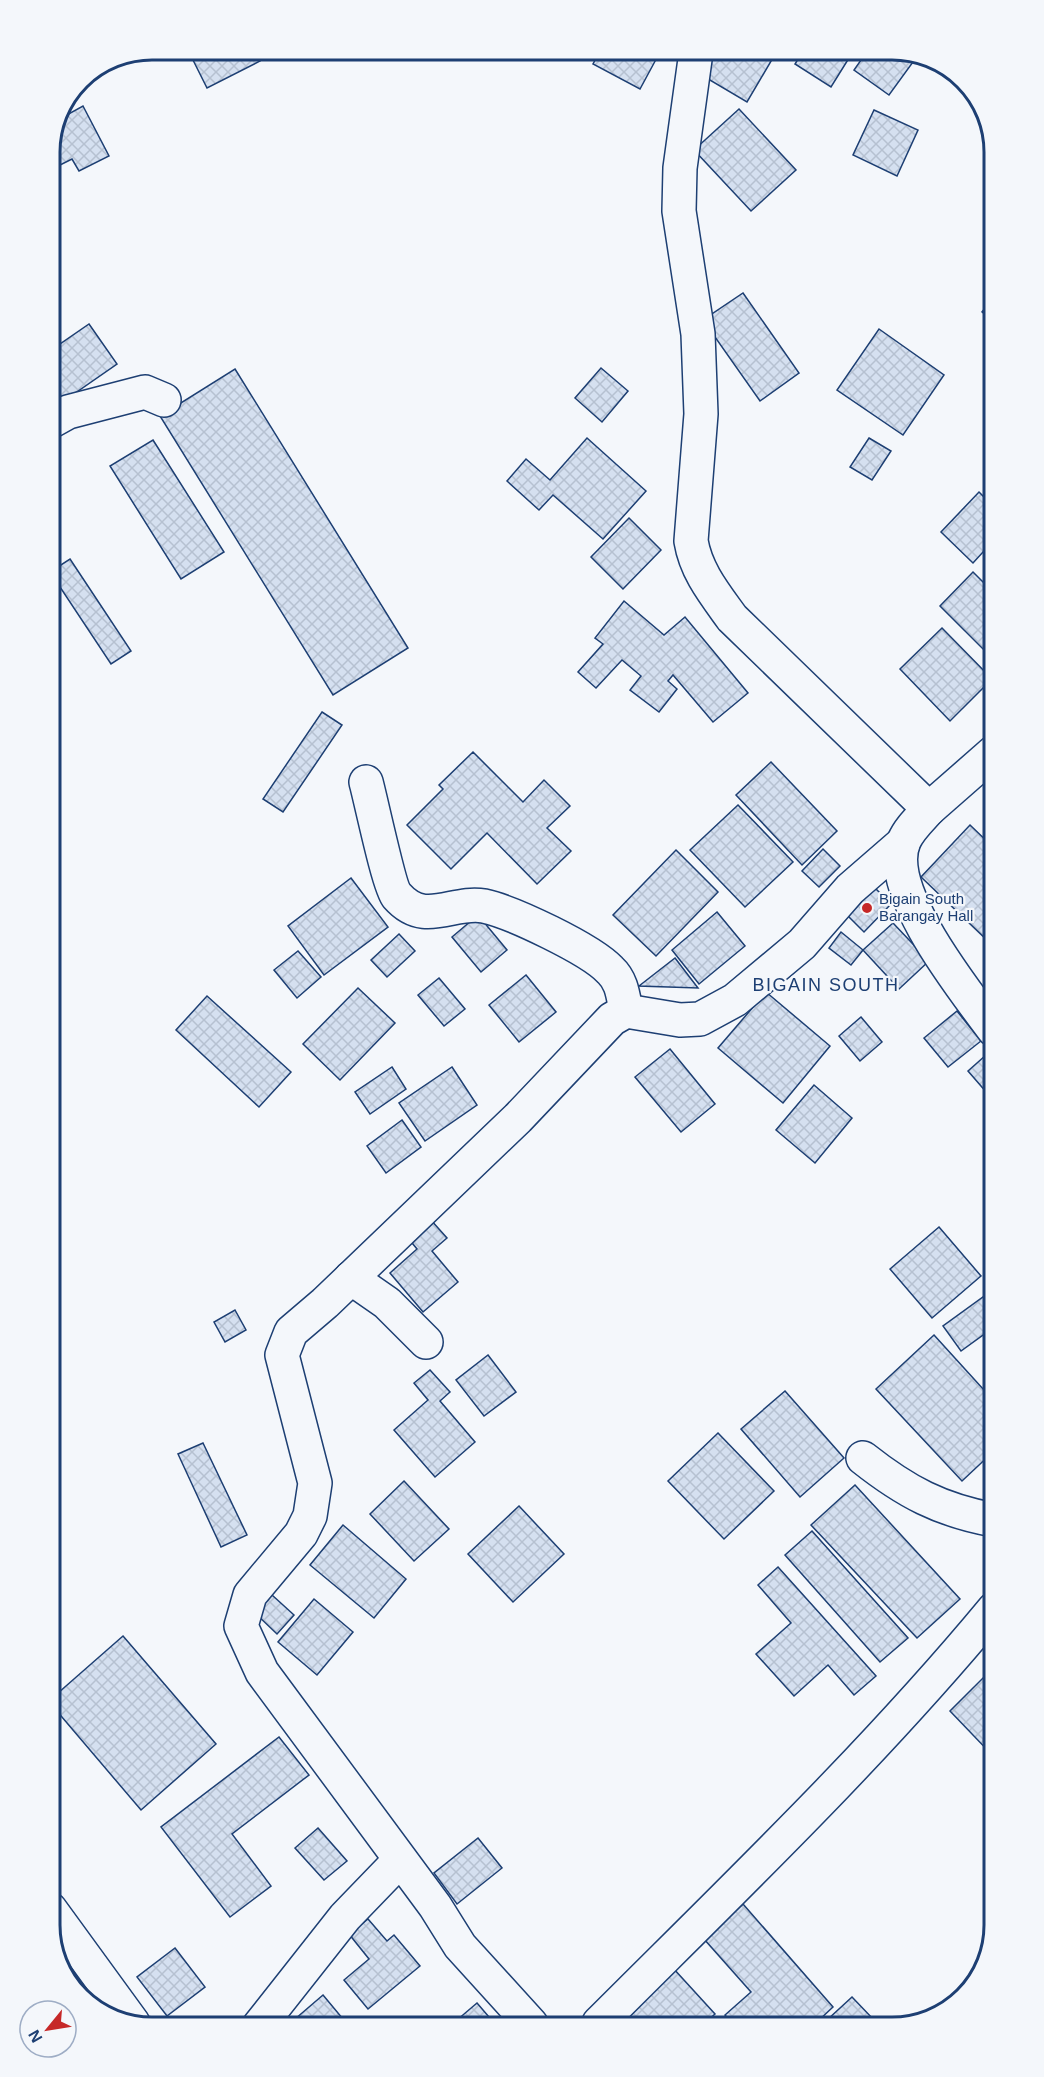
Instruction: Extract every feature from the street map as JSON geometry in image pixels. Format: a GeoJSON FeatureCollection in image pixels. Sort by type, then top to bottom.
{"type":"FeatureCollection","features":[{"type":"Feature","properties":{"kind":"street"},"geometry":{"type":"LineString","coordinates":[[695,60],[679,189],[679,211],[698,334],[701,414],[691,541],[694,560],[708,585],[732,618],[929,809]]}},
{"type":"Feature","properties":{"kind":"street"},"geometry":{"type":"LineString","coordinates":[[60,416],[68,412],[145,392],[164,400]]}},
{"type":"Feature","properties":{"kind":"street"},"geometry":{"type":"LineString","coordinates":[[525,2017],[460,1946],[435,1906],[261,1672],[241,1626],[250,1594],[302,1534],[310,1516],[315,1483],[282,1355],[291,1332],[351,1278],[518,1118],[612,1019],[626,1011],[690,1020],[700,1018],[735,1000],[802,944],[850,889],[903,843],[929,809],[984,761]]}},
{"type":"Feature","properties":{"kind":"street"},"geometry":{"type":"LineString","coordinates":[[366,782],[396,896],[416,910],[434,912],[482,905],[589,952],[611,970],[622,986],[626,1011]]}},
{"type":"Feature","properties":{"kind":"street"},"geometry":{"type":"LineString","coordinates":[[903,843],[902,879],[917,917],[951,972],[984,1017]]}},
{"type":"Feature","properties":{"kind":"street"},"geometry":{"type":"LineString","coordinates":[[351,1278],[387,1303],[426,1342]]}},
{"type":"Feature","properties":{"kind":"street"},"geometry":{"type":"LineString","coordinates":[[863,1458],[919,1497],[959,1513],[984,1518]]}},
{"type":"Feature","properties":{"kind":"street"},"geometry":{"type":"LineString","coordinates":[[605,2017],[930,1685],[984,1621]]}},
{"type":"Feature","properties":{"kind":"street"},"geometry":{"type":"LineString","coordinates":[[266,2017],[345,1917],[399,1860]]}},
{"type":"Feature","properties":{"kind":"street"},"geometry":{"type":"LineString","coordinates":[[60,1923],[125,2013]]}},
{"type":"Feature","properties":{"kind":"building"},"geometry":{"type":"Polygon","coordinates":[[[193,60],[260,61],[207,88],[193,60]]]}},
{"type":"Feature","properties":{"kind":"building"},"geometry":{"type":"Polygon","coordinates":[[[595,60],[656,60],[640,89],[593,64],[595,60]]]}},
{"type":"Feature","properties":{"kind":"building"},"geometry":{"type":"Polygon","coordinates":[[[712,60],[772,60],[747,102],[703,76],[712,60]]]}},
{"type":"Feature","properties":{"kind":"building"},"geometry":{"type":"Polygon","coordinates":[[[797,60],[848,60],[831,87],[795,64],[797,60]]]}},
{"type":"Feature","properties":{"kind":"building"},"geometry":{"type":"Polygon","coordinates":[[[861,60],[898,60],[913,63],[889,95],[854,70],[861,60]]]}},
{"type":"Feature","properties":{"kind":"building"},"geometry":{"type":"Polygon","coordinates":[[[83,106],[109,156],[79,171],[72,159],[60,165],[63,128],[69,114],[83,106]]]}},
{"type":"Feature","properties":{"kind":"building"},"geometry":{"type":"Polygon","coordinates":[[[739,109],[796,170],[751,211],[694,150],[739,109]]]}},
{"type":"Feature","properties":{"kind":"building"},"geometry":{"type":"Polygon","coordinates":[[[874,110],[918,130],[897,176],[853,155],[874,110]]]}},
{"type":"Feature","properties":{"kind":"building"},"geometry":{"type":"Polygon","coordinates":[[[743,293],[799,373],[760,401],[703,320],[743,293]]]}},
{"type":"Feature","properties":{"kind":"building"},"geometry":{"type":"Polygon","coordinates":[[[89,324],[117,364],[60,404],[60,344],[89,324]]]}},
{"type":"Feature","properties":{"kind":"building"},"geometry":{"type":"Polygon","coordinates":[[[879,329],[944,375],[903,435],[837,390],[879,329]]]}},
{"type":"Feature","properties":{"kind":"building"},"geometry":{"type":"Polygon","coordinates":[[[601,368],[628,391],[602,422],[575,398],[601,368]]]}},
{"type":"Feature","properties":{"kind":"building"},"geometry":{"type":"Polygon","coordinates":[[[235,369],[408,648],[333,695],[160,416],[235,369]]]}},
{"type":"Feature","properties":{"kind":"building"},"geometry":{"type":"Polygon","coordinates":[[[587,438],[646,491],[603,539],[553,495],[539,510],[507,481],[526,459],[550,480],[587,438]]]}},
{"type":"Feature","properties":{"kind":"building"},"geometry":{"type":"Polygon","coordinates":[[[869,438],[891,451],[872,480],[850,467],[869,438]]]}},
{"type":"Feature","properties":{"kind":"building"},"geometry":{"type":"Polygon","coordinates":[[[153,440],[224,552],[181,579],[110,466],[153,440]]]}},
{"type":"Feature","properties":{"kind":"building"},"geometry":{"type":"Polygon","coordinates":[[[979,492],[984,497],[984,551],[973,563],[941,532],[979,492]]]}},
{"type":"Feature","properties":{"kind":"building"},"geometry":{"type":"Polygon","coordinates":[[[629,518],[661,550],[623,589],[591,557],[629,518]]]}},
{"type":"Feature","properties":{"kind":"building"},"geometry":{"type":"Polygon","coordinates":[[[70,559],[131,651],[111,664],[60,587],[60,566],[70,559]]]}},
{"type":"Feature","properties":{"kind":"building"},"geometry":{"type":"Polygon","coordinates":[[[973,572],[984,583],[984,650],[940,606],[973,572]]]}},
{"type":"Feature","properties":{"kind":"building"},"geometry":{"type":"Polygon","coordinates":[[[624,601],[664,635],[685,617],[748,693],[713,722],[673,675],[668,681],[677,689],[659,712],[630,690],[641,676],[622,660],[596,688],[578,672],[603,644],[595,638],[624,601]]]}},
{"type":"Feature","properties":{"kind":"building"},"geometry":{"type":"Polygon","coordinates":[[[942,628],[984,671],[984,687],[950,721],[900,669],[942,628]]]}},
{"type":"Feature","properties":{"kind":"building"},"geometry":{"type":"Polygon","coordinates":[[[322,712],[342,725],[283,812],[263,799],[322,712]]]}},
{"type":"Feature","properties":{"kind":"building"},"geometry":{"type":"Polygon","coordinates":[[[473,752],[523,802],[544,780],[570,806],[547,828],[571,851],[537,884],[487,833],[451,869],[407,825],[443,789],[439,785],[473,752]]]}},
{"type":"Feature","properties":{"kind":"building"},"geometry":{"type":"Polygon","coordinates":[[[771,762],[837,831],[802,865],[736,795],[771,762]]]}},
{"type":"Feature","properties":{"kind":"building"},"geometry":{"type":"Polygon","coordinates":[[[738,805],[793,862],[745,907],[690,850],[738,805]]]}},
{"type":"Feature","properties":{"kind":"building"},"geometry":{"type":"Polygon","coordinates":[[[970,825],[984,838],[984,937],[921,877],[970,825]]]}},
{"type":"Feature","properties":{"kind":"building"},"geometry":{"type":"Polygon","coordinates":[[[823,849],[840,866],[819,887],[802,871],[823,849]]]}},
{"type":"Feature","properties":{"kind":"building"},"geometry":{"type":"Polygon","coordinates":[[[676,850],[718,892],[656,956],[613,915],[676,850]]]}},
{"type":"Feature","properties":{"kind":"building"},"geometry":{"type":"Polygon","coordinates":[[[351,878],[388,927],[324,975],[288,926],[351,878]]]}},
{"type":"Feature","properties":{"kind":"building","name":"Bigain South Barangay Hall"},"geometry":{"type":"Polygon","coordinates":[[[870,883],[891,904],[864,932],[843,911],[870,883]]]}},
{"type":"Feature","properties":{"kind":"building"},"geometry":{"type":"Polygon","coordinates":[[[717,912],[745,946],[699,984],[672,950],[717,912]]]}},
{"type":"Feature","properties":{"kind":"building"},"geometry":{"type":"Polygon","coordinates":[[[478,915],[507,950],[481,972],[452,937],[478,915]]]}},
{"type":"Feature","properties":{"kind":"building"},"geometry":{"type":"Polygon","coordinates":[[[893,923],[929,961],[899,989],[863,950],[893,923]]]}},
{"type":"Feature","properties":{"kind":"building"},"geometry":{"type":"Polygon","coordinates":[[[841,932],[863,950],[851,965],[829,948],[841,932]]]}},
{"type":"Feature","properties":{"kind":"building"},"geometry":{"type":"Polygon","coordinates":[[[399,934],[415,951],[387,977],[371,960],[399,934]]]}},
{"type":"Feature","properties":{"kind":"building"},"geometry":{"type":"Polygon","coordinates":[[[298,951],[321,977],[297,998],[274,970],[298,951]]]}},
{"type":"Feature","properties":{"kind":"building"},"geometry":{"type":"Polygon","coordinates":[[[675,958],[698,988],[639,986],[675,958]]]}},
{"type":"Feature","properties":{"kind":"building"},"geometry":{"type":"Polygon","coordinates":[[[526,975],[556,1012],[519,1042],[489,1005],[526,975]]]}},
{"type":"Feature","properties":{"kind":"building"},"geometry":{"type":"Polygon","coordinates":[[[439,978],[465,1009],[444,1026],[418,995],[439,978]]]}},
{"type":"Feature","properties":{"kind":"building"},"geometry":{"type":"Polygon","coordinates":[[[358,988],[395,1023],[340,1080],[303,1044],[358,988]]]}},
{"type":"Feature","properties":{"kind":"building"},"geometry":{"type":"Polygon","coordinates":[[[766,992],[830,1046],[783,1103],[718,1048],[766,992]]]}},
{"type":"Feature","properties":{"kind":"building"},"geometry":{"type":"Polygon","coordinates":[[[207,996],[291,1072],[259,1107],[176,1030],[207,996]]]}},
{"type":"Feature","properties":{"kind":"building"},"geometry":{"type":"Polygon","coordinates":[[[957,1011],[981,1041],[948,1067],[924,1038],[957,1011]]]}},
{"type":"Feature","properties":{"kind":"building"},"geometry":{"type":"Polygon","coordinates":[[[861,1017],[882,1042],[860,1061],[839,1036],[861,1017]]]}},
{"type":"Feature","properties":{"kind":"building"},"geometry":{"type":"Polygon","coordinates":[[[670,1049],[715,1104],[681,1132],[635,1077],[670,1049]]]}},
{"type":"Feature","properties":{"kind":"building"},"geometry":{"type":"Polygon","coordinates":[[[984,1057],[984,1089],[968,1071],[984,1057]]]}},
{"type":"Feature","properties":{"kind":"building"},"geometry":{"type":"Polygon","coordinates":[[[392,1067],[406,1089],[370,1114],[355,1092],[392,1067]]]}},
{"type":"Feature","properties":{"kind":"building"},"geometry":{"type":"Polygon","coordinates":[[[452,1067],[477,1105],[425,1141],[399,1103],[452,1067]]]}},
{"type":"Feature","properties":{"kind":"building"},"geometry":{"type":"Polygon","coordinates":[[[814,1085],[852,1118],[815,1163],[776,1130],[814,1085]]]}},
{"type":"Feature","properties":{"kind":"building"},"geometry":{"type":"Polygon","coordinates":[[[402,1120],[421,1147],[386,1173],[367,1146],[402,1120]]]}},
{"type":"Feature","properties":{"kind":"building"},"geometry":{"type":"Polygon","coordinates":[[[430,1219],[447,1238],[432,1251],[458,1282],[423,1312],[390,1273],[417,1249],[408,1238],[430,1219]]]}},
{"type":"Feature","properties":{"kind":"building"},"geometry":{"type":"Polygon","coordinates":[[[939,1227],[981,1276],[932,1318],[890,1269],[939,1227]]]}},
{"type":"Feature","properties":{"kind":"building"},"geometry":{"type":"Polygon","coordinates":[[[984,1296],[984,1334],[961,1351],[943,1326],[984,1296]]]}},
{"type":"Feature","properties":{"kind":"building"},"geometry":{"type":"Polygon","coordinates":[[[235,1310],[246,1330],[225,1342],[214,1322],[235,1310]]]}},
{"type":"Feature","properties":{"kind":"building"},"geometry":{"type":"Polygon","coordinates":[[[934,1335],[984,1390],[984,1460],[962,1481],[876,1389],[934,1335]]]}},
{"type":"Feature","properties":{"kind":"building"},"geometry":{"type":"Polygon","coordinates":[[[488,1355],[516,1392],[484,1416],[456,1380],[488,1355]]]}},
{"type":"Feature","properties":{"kind":"building"},"geometry":{"type":"Polygon","coordinates":[[[430,1370],[450,1392],[440,1401],[475,1442],[435,1477],[394,1430],[428,1400],[414,1383],[430,1370]]]}},
{"type":"Feature","properties":{"kind":"building"},"geometry":{"type":"Polygon","coordinates":[[[785,1391],[844,1458],[800,1497],[741,1429],[785,1391]]]}},
{"type":"Feature","properties":{"kind":"building"},"geometry":{"type":"Polygon","coordinates":[[[718,1433],[774,1491],[724,1539],[668,1481],[718,1433]]]}},
{"type":"Feature","properties":{"kind":"building"},"geometry":{"type":"Polygon","coordinates":[[[203,1443],[247,1535],[221,1547],[178,1454],[203,1443]]]}},
{"type":"Feature","properties":{"kind":"building"},"geometry":{"type":"Polygon","coordinates":[[[404,1481],[449,1529],[414,1561],[370,1514],[404,1481]]]}},
{"type":"Feature","properties":{"kind":"building"},"geometry":{"type":"Polygon","coordinates":[[[855,1485],[960,1599],[917,1638],[811,1525],[855,1485]]]}},
{"type":"Feature","properties":{"kind":"building"},"geometry":{"type":"Polygon","coordinates":[[[519,1506],[564,1554],[513,1602],[468,1554],[519,1506]]]}},
{"type":"Feature","properties":{"kind":"building"},"geometry":{"type":"Polygon","coordinates":[[[343,1525],[406,1579],[374,1618],[310,1565],[343,1525]]]}},
{"type":"Feature","properties":{"kind":"building"},"geometry":{"type":"Polygon","coordinates":[[[812,1531],[908,1638],[880,1662],[785,1555],[812,1531]]]}},
{"type":"Feature","properties":{"kind":"building"},"geometry":{"type":"Polygon","coordinates":[[[778,1567],[876,1676],[854,1695],[828,1665],[794,1696],[756,1654],[791,1623],[758,1585],[778,1567]]]}},
{"type":"Feature","properties":{"kind":"building"},"geometry":{"type":"Polygon","coordinates":[[[272,1595],[294,1615],[277,1634],[255,1613],[272,1595]]]}},
{"type":"Feature","properties":{"kind":"building"},"geometry":{"type":"Polygon","coordinates":[[[314,1599],[353,1632],[317,1675],[278,1642],[314,1599]]]}},
{"type":"Feature","properties":{"kind":"building"},"geometry":{"type":"Polygon","coordinates":[[[123,1636],[216,1744],[141,1810],[60,1715],[60,1691],[123,1636]]]}},
{"type":"Feature","properties":{"kind":"building"},"geometry":{"type":"Polygon","coordinates":[[[984,1677],[984,1747],[950,1711],[984,1677]]]}},
{"type":"Feature","properties":{"kind":"building"},"geometry":{"type":"Polygon","coordinates":[[[279,1737],[309,1775],[232,1834],[271,1886],[230,1917],[161,1827],[279,1737]]]}},
{"type":"Feature","properties":{"kind":"building"},"geometry":{"type":"Polygon","coordinates":[[[318,1828],[347,1861],[324,1880],[295,1848],[318,1828]]]}},
{"type":"Feature","properties":{"kind":"building"},"geometry":{"type":"Polygon","coordinates":[[[478,1838],[502,1868],[457,1904],[434,1873],[478,1838]]]}},
{"type":"Feature","properties":{"kind":"building"},"geometry":{"type":"Polygon","coordinates":[[[743,1904],[833,2007],[822,2017],[727,2017],[725,2015],[751,1992],[704,1939],[743,1904]]]}},
{"type":"Feature","properties":{"kind":"building"},"geometry":{"type":"Polygon","coordinates":[[[368,1919],[387,1941],[394,1935],[420,1966],[368,2009],[344,1980],[369,1959],[349,1934],[368,1919]]]}},
{"type":"Feature","properties":{"kind":"building"},"geometry":{"type":"Polygon","coordinates":[[[175,1948],[205,1987],[167,2016],[137,1977],[175,1948]]]}},
{"type":"Feature","properties":{"kind":"building"},"geometry":{"type":"Polygon","coordinates":[[[673,1968],[715,2014],[712,2017],[620,2017],[673,1968]]]}},
{"type":"Feature","properties":{"kind":"building"},"geometry":{"type":"Polygon","coordinates":[[[323,1995],[341,2017],[297,2017],[323,1995]]]}},
{"type":"Feature","properties":{"kind":"building"},"geometry":{"type":"Polygon","coordinates":[[[852,1997],[871,2017],[830,2017],[852,1997]]]}},
{"type":"Feature","properties":{"kind":"building"},"geometry":{"type":"Polygon","coordinates":[[[477,2003],[489,2017],[461,2017],[477,2003]]]}},
{"type":"Feature","properties":{"kind":"place","name":"Bigain South Barangay Hall"},"geometry":{"type":"Point","coordinates":[867,908]}},
{"type":"Feature","properties":{"kind":"district","name":"BIGAIN SOUTH"},"geometry":{"type":"Point","coordinates":[826,985]}}]}
